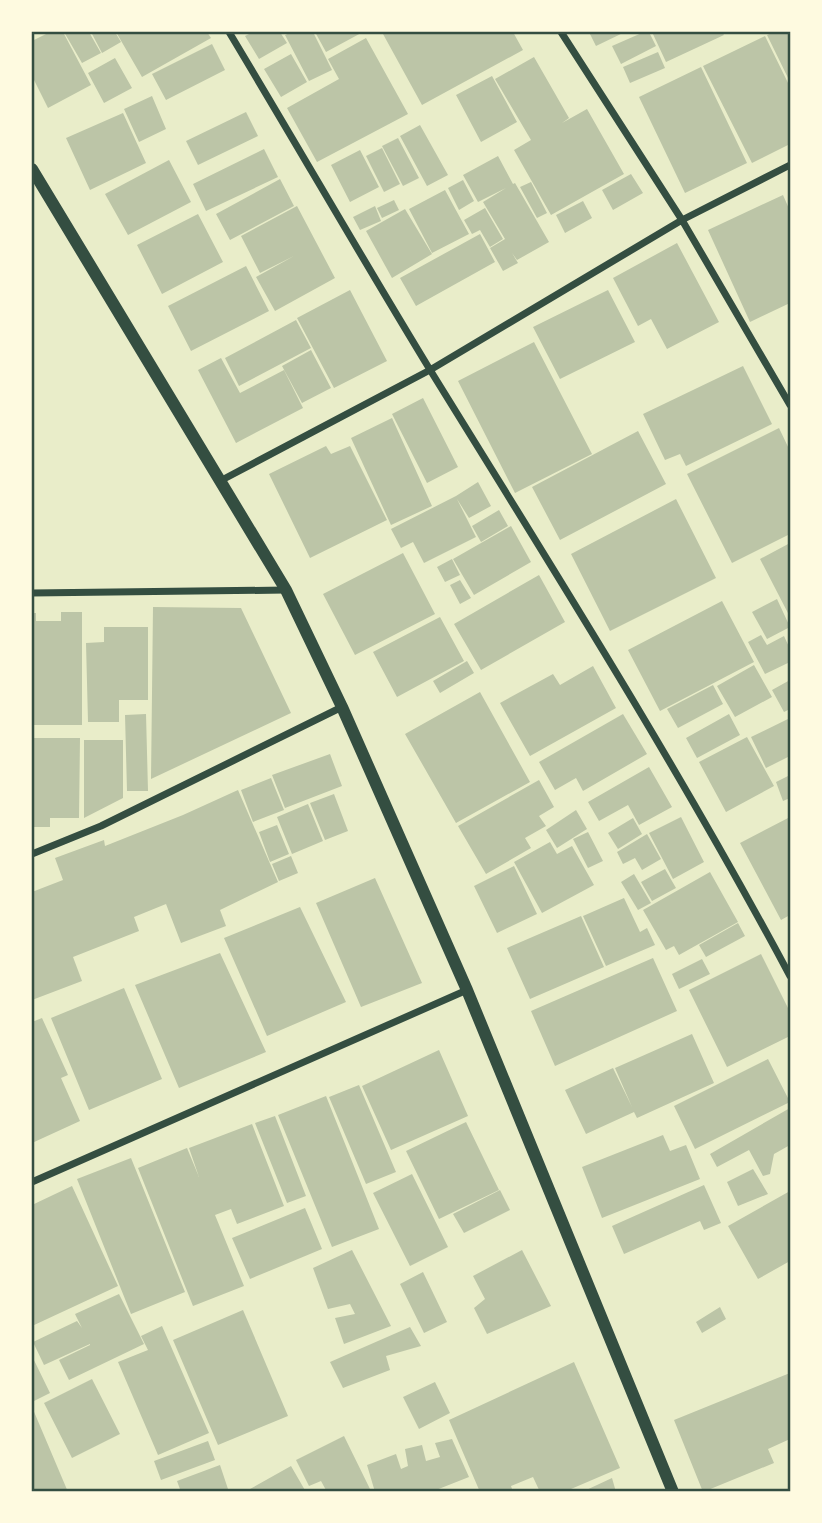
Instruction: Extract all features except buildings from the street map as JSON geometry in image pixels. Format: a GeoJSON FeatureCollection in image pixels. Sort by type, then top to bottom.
{"type":"FeatureCollection","features":[{"type":"Feature","properties":{"kind":"street"},"geometry":{"type":"LineString","coordinates":[[229,32],[430,370],[600,644],[747,894],[790,976]]}},
{"type":"Feature","properties":{"kind":"street"},"geometry":{"type":"LineString","coordinates":[[561,32],[682,220],[790,405]]}},
{"type":"Feature","properties":{"kind":"street"},"geometry":{"type":"LineString","coordinates":[[219,481],[430,370],[682,220],[790,165]]}},
{"type":"Feature","properties":{"kind":"street"},"geometry":{"type":"LineString","coordinates":[[32,169],[286,590],[342,707],[467,989],[673,1492]]}},
{"type":"Feature","properties":{"kind":"street"},"geometry":{"type":"LineString","coordinates":[[32,593],[286,590]]}},
{"type":"Feature","properties":{"kind":"street"},"geometry":{"type":"LineString","coordinates":[[32,854],[101,826],[342,707]]}},
{"type":"Feature","properties":{"kind":"street"},"geometry":{"type":"LineString","coordinates":[[32,1182],[467,989]]}}]}
